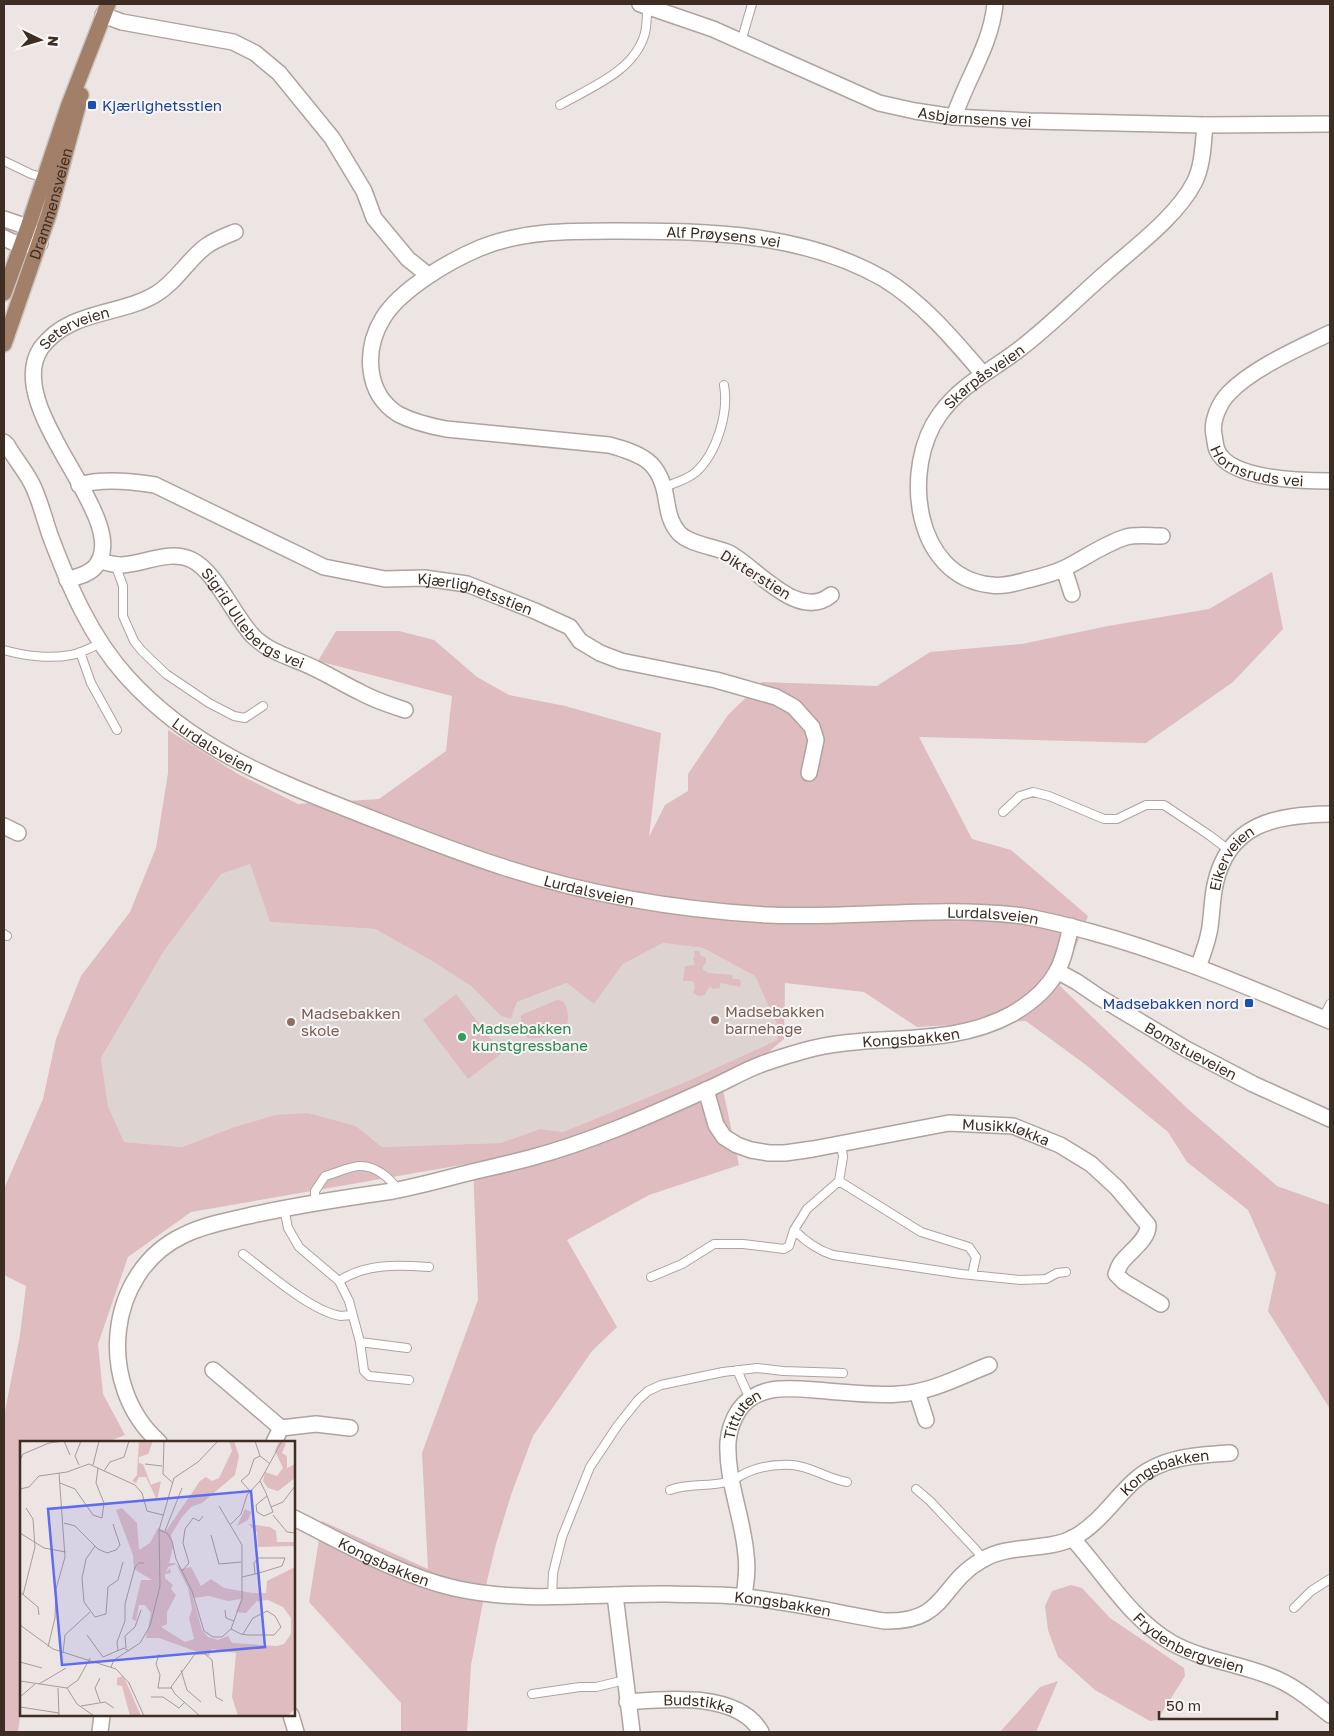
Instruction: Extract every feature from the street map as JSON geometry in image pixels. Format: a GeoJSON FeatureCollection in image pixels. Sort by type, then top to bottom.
{"type":"FeatureCollection","features":[{"type":"Feature","properties":{"kind":"main road","name":"Drammensveien"},"geometry":{"type":"LineString","coordinates":[[4,344],[40,243],[68,107],[106,9]]}},
{"type":"Feature","properties":{"kind":"main road","name":"Drammensveien"},"geometry":{"type":"LineString","coordinates":[[4,293],[28,227],[52,181]]}},
{"type":"Feature","properties":{"kind":"street"},"geometry":{"type":"LineString","coordinates":[[954,117],[961,97],[990,36],[995,4]]}},
{"type":"Feature","properties":{"kind":"street","name":"Asbjørnsens vei"},"geometry":{"type":"LineString","coordinates":[[644,5],[713,28],[879,103],[915,111],[954,117],[1030,121],[1205,125],[1330,124]]}},
{"type":"Feature","properties":{"kind":"street"},"geometry":{"type":"LineString","coordinates":[[106,9],[130,24],[233,42],[254,53],[279,73],[332,138],[364,191],[374,218],[408,259],[428,275]]}},
{"type":"Feature","properties":{"kind":"street","name":"Skarpåsveien"},"geometry":{"type":"LineString","coordinates":[[1162,536],[1127,537],[1064,569],[1014,584],[993,586],[976,582],[960,575],[949,566],[934,548],[923,523],[919,503],[919,469],[926,439],[939,416],[954,396],[1037,336],[1173,212],[1193,185],[1199,171],[1205,125]]}},
{"type":"Feature","properties":{"kind":"street"},"geometry":{"type":"LineString","coordinates":[[4,219],[28,227],[40,243],[21,246],[4,238]]}},
{"type":"Feature","properties":{"kind":"street","name":"Alf Prøysens vei"},"geometry":{"type":"LineString","coordinates":[[681,535],[672,524],[667,510],[664,487],[659,476],[649,462],[641,456],[609,445],[446,429],[419,423],[399,414],[385,402],[375,388],[371,372],[369,356],[374,336],[384,317],[403,296],[428,275],[467,254],[521,236],[568,231],[670,231],[728,234],[799,245],[863,268],[885,280],[911,298],[983,374]]}},
{"type":"Feature","properties":{"kind":"street","name":"Seterveien"},"geometry":{"type":"LineString","coordinates":[[99,561],[102,548],[100,534],[92,510],[52,439],[37,402],[32,376],[36,354],[50,338],[74,322],[130,305],[156,294],[167,286],[206,246],[219,238],[236,232]]}},
{"type":"Feature","properties":{"kind":"street","name":"Hornsruds vei"},"geometry":{"type":"LineString","coordinates":[[1330,333],[1252,374],[1228,394],[1218,409],[1212,429],[1217,451],[1236,468],[1286,480],[1330,481]]}},
{"type":"Feature","properties":{"kind":"street","name":"Lurdalsveien"},"geometry":{"type":"LineString","coordinates":[[4,442],[7,445],[10,458],[24,470],[33,487],[81,609],[101,643],[126,675],[148,699],[184,729],[222,754],[333,804],[446,848],[504,868],[598,893],[691,908],[768,914],[819,916],[986,913],[1026,917],[1071,926],[1123,941],[1198,967],[1326,1020]]}},
{"type":"Feature","properties":{"kind":"street","name":"Kjærlighetsstien"},"geometry":{"type":"LineString","coordinates":[[79,485],[96,482],[155,485],[324,567],[385,579],[424,578],[467,584],[570,627],[580,641],[600,653],[621,661],[716,680],[776,697],[794,707],[812,727],[816,740],[809,773]]}},
{"type":"Feature","properties":{"kind":"street","name":"Dikterstien"},"geometry":{"type":"LineString","coordinates":[[681,535],[728,553],[781,592],[791,597],[810,603],[824,601],[831,595]]}},
{"type":"Feature","properties":{"kind":"street","name":"Sigrid Ullebergs vei"},"geometry":{"type":"LineString","coordinates":[[99,561],[123,565],[169,555],[178,555],[195,561],[209,575],[246,628],[266,647],[327,674],[360,693],[385,704],[406,710]]}},
{"type":"Feature","properties":{"kind":"street"},"geometry":{"type":"LineString","coordinates":[[68,580],[91,571],[99,561]]}},
{"type":"Feature","properties":{"kind":"street"},"geometry":{"type":"LineString","coordinates":[[1064,569],[1072,594]]}},
{"type":"Feature","properties":{"kind":"street","name":"Eikerveien"},"geometry":{"type":"LineString","coordinates":[[1198,967],[1208,936],[1215,885],[1223,860],[1244,834],[1259,824],[1287,817],[1330,814]]}},
{"type":"Feature","properties":{"kind":"street"},"geometry":{"type":"LineString","coordinates":[[4,826],[18,833]]}},
{"type":"Feature","properties":{"kind":"street","name":"Kongsbakken"},"geometry":{"type":"LineString","coordinates":[[398,1190],[533,1157],[594,1138],[706,1090],[763,1063],[811,1049],[847,1043],[945,1036],[995,1022],[1026,1006],[1045,988],[1058,971],[1071,926]]}},
{"type":"Feature","properties":{"kind":"street","name":"Bomstueveien"},"geometry":{"type":"LineString","coordinates":[[1058,971],[1186,1049],[1253,1084],[1330,1119]]}},
{"type":"Feature","properties":{"kind":"street","name":"Musikkløkka"},"geometry":{"type":"LineString","coordinates":[[706,1090],[716,1125],[724,1136],[738,1145],[751,1150],[769,1153],[785,1153],[949,1123],[1012,1126],[1060,1145],[1091,1164],[1117,1188],[1148,1224],[1148,1230],[1121,1264],[1116,1274],[1124,1282],[1161,1304]]}},
{"type":"Feature","properties":{"kind":"street"},"geometry":{"type":"LineString","coordinates":[[158,1441],[149,1434],[128,1399],[120,1378],[116,1354],[118,1326],[125,1299],[136,1278],[150,1261],[164,1247],[183,1235],[227,1221],[284,1208],[398,1190]]}},
{"type":"Feature","properties":{"kind":"street","name":"Tittuten"},"geometry":{"type":"LineString","coordinates":[[744,1596],[747,1573],[746,1553],[728,1452],[730,1431],[735,1416],[742,1406],[764,1391],[792,1388],[880,1395],[917,1392],[989,1365]]}},
{"type":"Feature","properties":{"kind":"street"},"geometry":{"type":"LineString","coordinates":[[213,1370],[281,1428],[316,1424],[350,1428]]}},
{"type":"Feature","properties":{"kind":"street"},"geometry":{"type":"LineString","coordinates":[[917,1392],[926,1420]]}},
{"type":"Feature","properties":{"kind":"street"},"geometry":{"type":"LineString","coordinates":[[274,1441],[281,1428]]}},
{"type":"Feature","properties":{"kind":"street","name":"Kongsbakken"},"geometry":{"type":"LineString","coordinates":[[295,1518],[387,1563],[423,1578],[479,1592],[552,1596],[667,1594],[744,1596],[884,1621],[900,1621],[915,1618],[932,1609],[970,1567],[982,1559],[1009,1550],[1060,1543],[1089,1528],[1144,1473],[1175,1459],[1230,1453]]}},
{"type":"Feature","properties":{"kind":"street","name":"Frydenbergveien"},"geometry":{"type":"LineString","coordinates":[[1072,1538],[1132,1610],[1152,1628],[1172,1642],[1207,1658],[1277,1679],[1303,1693],[1330,1716]]}},
{"type":"Feature","properties":{"kind":"street"},"geometry":{"type":"LineString","coordinates":[[615,1595],[632,1732]]}},
{"type":"Feature","properties":{"kind":"street","name":"Budstikka"},"geometry":{"type":"LineString","coordinates":[[627,1702],[685,1699],[725,1706],[746,1716],[761,1732]]}},
{"type":"Feature","properties":{"kind":"street"},"geometry":{"type":"LineString","coordinates":[[100,1732],[102,1716]]}},
{"type":"Feature","properties":{"kind":"street"},"geometry":{"type":"LineString","coordinates":[[291,1716],[296,1732]]}},
{"type":"Feature","properties":{"kind":"lane"},"geometry":{"type":"LineString","coordinates":[[741,42],[752,4]]}},
{"type":"Feature","properties":{"kind":"lane"},"geometry":{"type":"LineString","coordinates":[[560,105],[607,78],[630,61],[646,33],[644,5]]}},
{"type":"Feature","properties":{"kind":"lane"},"geometry":{"type":"LineString","coordinates":[[4,161],[52,181]]}},
{"type":"Feature","properties":{"kind":"lane"},"geometry":{"type":"LineString","coordinates":[[664,487],[695,473],[708,456],[723,420],[726,398],[724,385]]}},
{"type":"Feature","properties":{"kind":"lane"},"geometry":{"type":"LineString","coordinates":[[115,564],[122,586],[123,616],[134,641],[150,660],[188,690],[234,716],[245,718],[263,706]]}},
{"type":"Feature","properties":{"kind":"lane"},"geometry":{"type":"LineString","coordinates":[[4,650],[50,656],[80,652],[101,643]]}},
{"type":"Feature","properties":{"kind":"lane"},"geometry":{"type":"LineString","coordinates":[[80,652],[91,683],[117,730]]}},
{"type":"Feature","properties":{"kind":"lane"},"geometry":{"type":"LineString","coordinates":[[1003,812],[1020,796],[1033,792],[1049,796],[1104,819],[1117,819],[1146,805],[1160,804],[1169,808],[1230,851]]}},
{"type":"Feature","properties":{"kind":"lane"},"geometry":{"type":"LineString","coordinates":[[1326,1020],[1330,1004]]}},
{"type":"Feature","properties":{"kind":"lane"},"geometry":{"type":"LineString","coordinates":[[651,1277],[682,1264],[714,1244],[743,1244],[784,1249],[789,1246],[794,1230],[807,1209],[839,1181],[843,1157],[841,1143]]}},
{"type":"Feature","properties":{"kind":"lane"},"geometry":{"type":"LineString","coordinates":[[315,1203],[315,1191],[325,1176],[360,1166],[376,1169],[392,1182],[398,1190]]}},
{"type":"Feature","properties":{"kind":"lane"},"geometry":{"type":"LineString","coordinates":[[839,1181],[921,1232],[969,1247],[976,1257],[972,1275]]}},
{"type":"Feature","properties":{"kind":"lane"},"geometry":{"type":"LineString","coordinates":[[284,1208],[288,1228],[299,1247],[339,1281],[349,1301],[360,1342],[364,1372],[369,1376],[410,1380]]}},
{"type":"Feature","properties":{"kind":"lane"},"geometry":{"type":"LineString","coordinates":[[794,1230],[803,1240],[820,1251],[832,1255],[1020,1280],[1046,1279],[1057,1273],[1066,1272]]}},
{"type":"Feature","properties":{"kind":"lane"},"geometry":{"type":"LineString","coordinates":[[243,1254],[304,1300],[330,1313],[342,1316],[352,1315]]}},
{"type":"Feature","properties":{"kind":"lane"},"geometry":{"type":"LineString","coordinates":[[339,1281],[350,1274],[392,1265],[429,1267]]}},
{"type":"Feature","properties":{"kind":"lane"},"geometry":{"type":"LineString","coordinates":[[360,1342],[407,1348]]}},
{"type":"Feature","properties":{"kind":"lane"},"geometry":{"type":"LineString","coordinates":[[552,1596],[553,1572],[562,1537],[590,1467],[618,1425],[638,1400],[648,1391],[662,1385],[737,1370],[757,1368],[783,1372],[843,1373]]}},
{"type":"Feature","properties":{"kind":"lane"},"geometry":{"type":"LineString","coordinates":[[737,1370],[750,1399]]}},
{"type":"Feature","properties":{"kind":"lane"},"geometry":{"type":"LineString","coordinates":[[670,1490],[689,1485],[718,1484],[763,1466],[778,1465],[807,1468],[834,1480],[847,1482]]}},
{"type":"Feature","properties":{"kind":"lane"},"geometry":{"type":"LineString","coordinates":[[916,1489],[964,1537],[982,1559]]}},
{"type":"Feature","properties":{"kind":"lane"},"geometry":{"type":"LineString","coordinates":[[1294,1608],[1311,1590],[1330,1579]]}},
{"type":"Feature","properties":{"kind":"lane"},"geometry":{"type":"LineString","coordinates":[[532,1694],[596,1686],[625,1680]]}},
{"type":"Feature","properties":{"kind":"shaded area"},"geometry":{"type":"Polygon","coordinates":[[[1272,572],[1283,629],[1233,682],[1146,743],[919,737],[972,839],[1011,850],[1088,916],[1060,986],[1188,1109],[1277,1186],[1330,1205],[1330,1409],[1268,1311],[1276,1273],[1248,1210],[1187,1162],[1168,1132],[1086,1065],[1026,1021],[917,1027],[864,992],[785,983],[784,1039],[723,1090],[739,1165],[649,1195],[567,1240],[617,1327],[592,1351],[533,1436],[511,1495],[487,1581],[471,1665],[467,1732],[401,1732],[401,1703],[309,1602],[322,1521],[428,1569],[422,1453],[478,1300],[473,1163],[191,1212],[128,1257],[98,1344],[103,1394],[125,1435],[110,1441],[20,1441],[20,1716],[18,1732],[4,1732],[4,1416],[20,1335],[26,1286],[4,1275],[4,1189],[43,1099],[56,1039],[81,976],[130,912],[156,848],[168,773],[168,730],[238,774],[298,804],[379,799],[446,751],[452,696],[318,661],[336,631],[399,631],[434,640],[477,677],[509,695],[565,706],[661,733],[649,837],[665,805],[688,791],[688,774],[728,715],[762,682],[877,686],[930,652],[1022,644],[1108,626],[1209,609],[1272,572]],[[250,864],[221,874],[164,951],[101,1058],[108,1106],[124,1142],[182,1147],[234,1127],[275,1115],[307,1113],[356,1126],[382,1147],[500,1143],[540,1129],[563,1132],[690,1080],[777,1040],[778,1027],[755,976],[703,948],[663,943],[623,964],[594,1004],[567,983],[517,1002],[511,1019],[501,1016],[471,986],[432,961],[375,929],[270,922],[250,864]]]}},
{"type":"Feature","properties":{"kind":"shaded area"},"geometry":{"type":"Polygon","coordinates":[[[250,864],[270,922],[375,929],[432,961],[471,986],[501,1016],[511,1019],[517,1002],[568,983],[594,1004],[623,964],[663,943],[703,948],[755,976],[778,1027],[777,1040],[690,1080],[563,1132],[540,1129],[500,1143],[382,1147],[356,1126],[275,1115],[234,1127],[182,1147],[124,1142],[108,1106],[101,1058],[164,951],[221,874],[250,864]]]}},
{"type":"Feature","properties":{"kind":"shaded area"},"geometry":{"type":"Polygon","coordinates":[[[694,951],[699,951],[701,956],[706,957],[703,970],[709,973],[732,975],[733,979],[739,979],[741,982],[740,987],[720,983],[720,988],[712,989],[711,986],[705,995],[698,996],[693,993],[695,987],[693,981],[683,981],[685,966],[695,965],[694,951]]]}},
{"type":"Feature","properties":{"kind":"shaded area","name":"Madsebakken kunstgressbane"},"geometry":{"type":"Polygon","coordinates":[[[456,994],[502,1053],[468,1079],[423,1020],[456,994]]]}},
{"type":"Feature","properties":{"kind":"shaded area"},"geometry":{"type":"Polygon","coordinates":[[[557,1000],[563,1001],[566,1007],[567,1025],[543,1037],[529,1038],[524,1034],[521,1015],[557,1000]]]}},
{"type":"Feature","properties":{"kind":"shaded area"},"geometry":{"type":"Polygon","coordinates":[[[1071,1585],[1082,1588],[1110,1618],[1184,1668],[1185,1676],[1157,1720],[1150,1721],[1095,1690],[1058,1657],[1048,1630],[1045,1606],[1052,1591],[1071,1585]]]}},
{"type":"Feature","properties":{"kind":"shaded area"},"geometry":{"type":"Polygon","coordinates":[[[1058,1681],[1036,1732],[1000,1732],[1040,1687],[1058,1681]]]}},
{"type":"Feature","properties":{"kind":"place","name":"Kjærlighetsstien"},"geometry":{"type":"Point","coordinates":[92,105]}},
{"type":"Feature","properties":{"kind":"place","name":"Madsebakken nord"},"geometry":{"type":"Point","coordinates":[1249,1003]}},
{"type":"Feature","properties":{"kind":"place","name":"Madsebakken barnehage"},"geometry":{"type":"Point","coordinates":[715,1020]}},
{"type":"Feature","properties":{"kind":"place","name":"Madsebakken skole"},"geometry":{"type":"Point","coordinates":[291,1022]}},
{"type":"Feature","properties":{"kind":"place","name":"Madsebakken kunstgressbane"},"geometry":{"type":"Point","coordinates":[462,1037]}}]}
